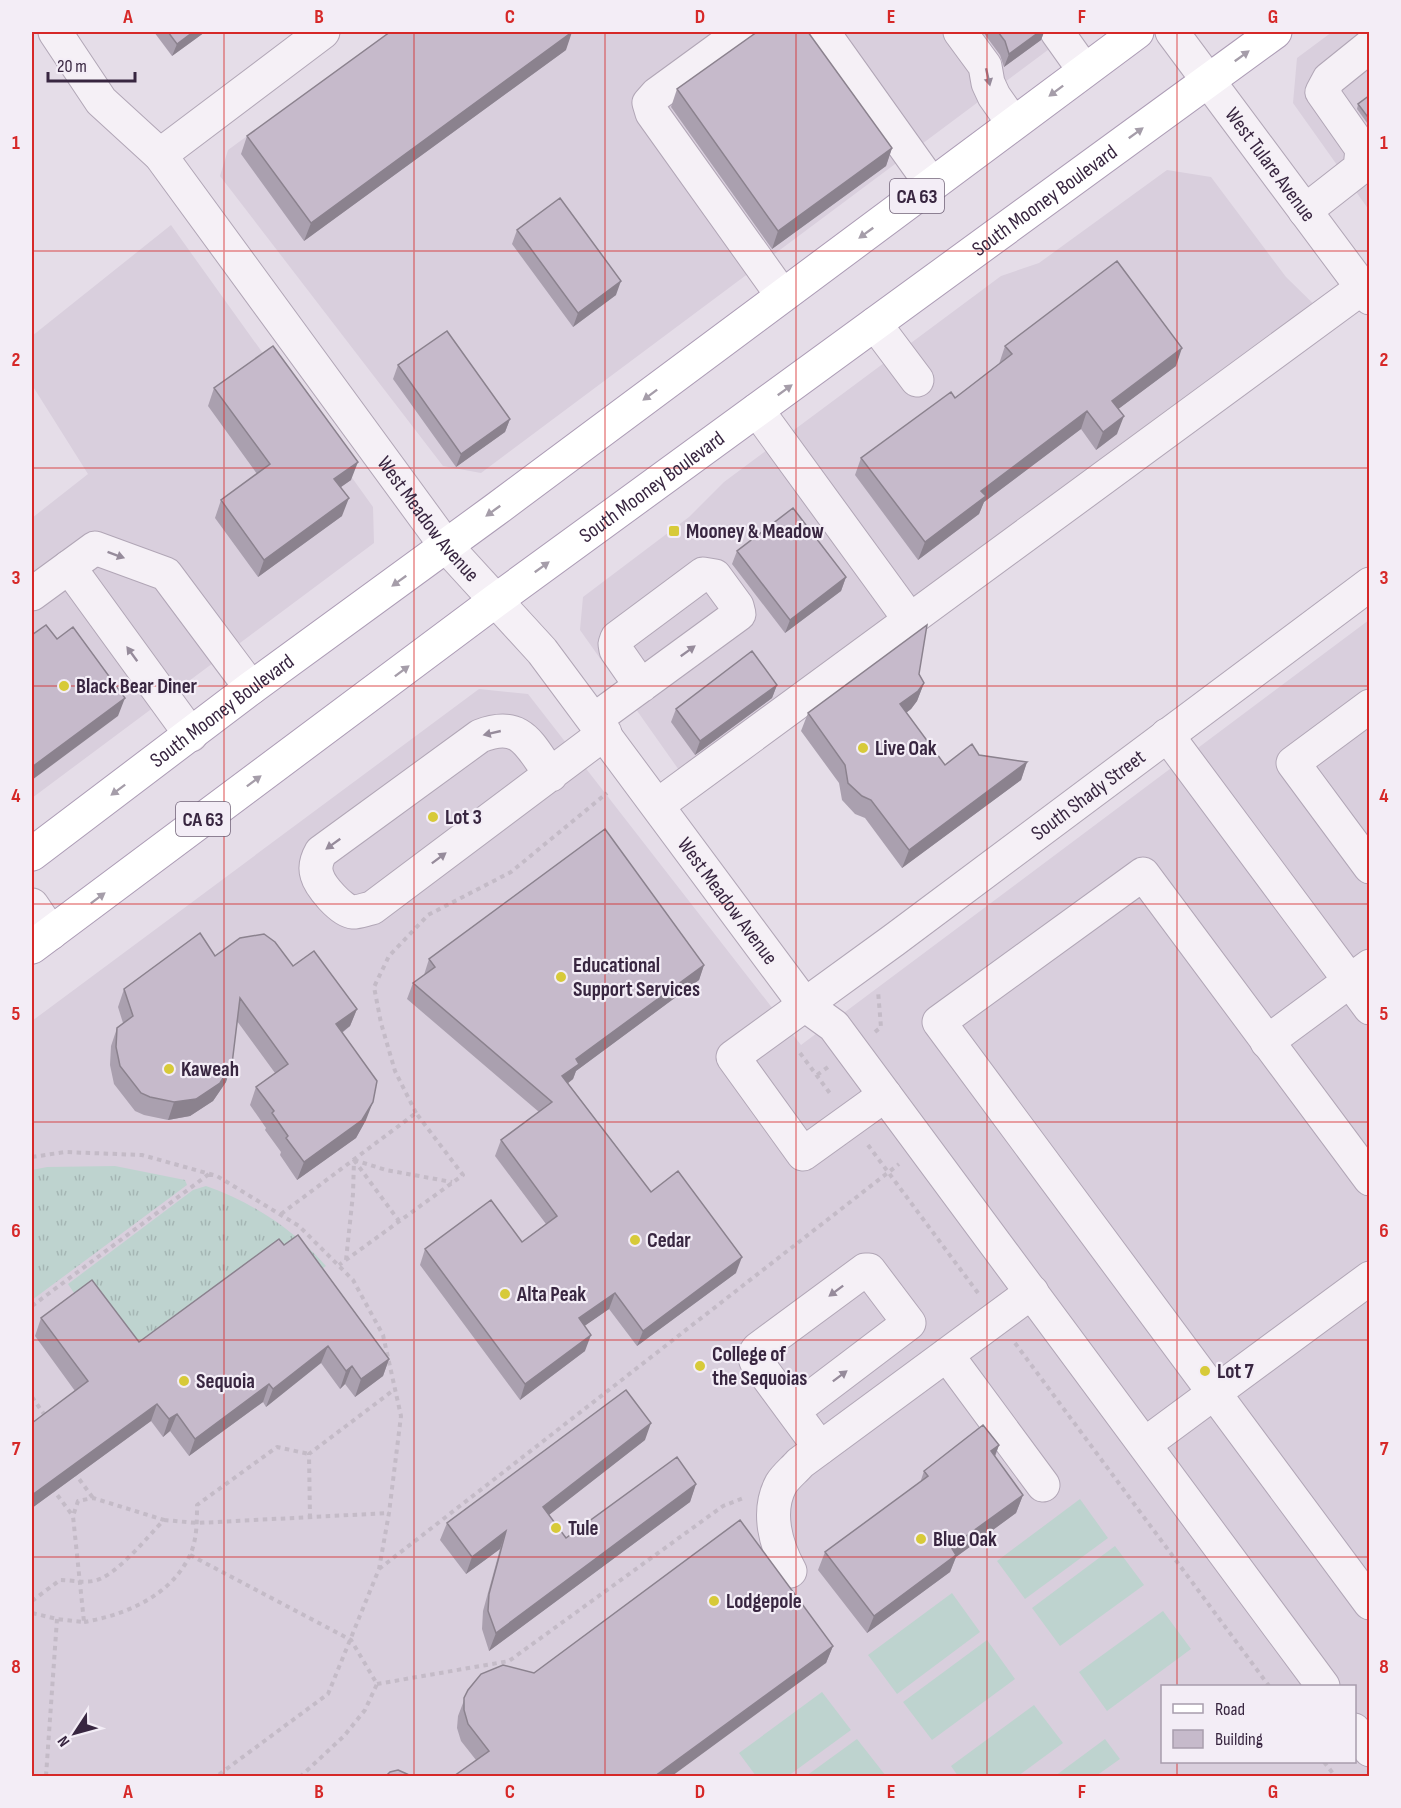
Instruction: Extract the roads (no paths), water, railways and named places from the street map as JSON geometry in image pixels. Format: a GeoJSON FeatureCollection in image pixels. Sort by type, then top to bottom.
{"type":"FeatureCollection","features":[{"type":"Feature","properties":{"kind":"main road","name":"South Mooney Boulevard"},"geometry":{"type":"LineString","coordinates":[[32,854],[251,688],[446,546],[1137,32]]}},
{"type":"Feature","properties":{"kind":"main road","name":"South Mooney Boulevard"},"geometry":{"type":"LineString","coordinates":[[41,940],[495,601],[1275,32]]}},
{"type":"Feature","properties":{"kind":"street","name":"West Meadow Avenue"},"geometry":{"type":"LineString","coordinates":[[55,32],[101,100],[160,154],[446,546],[542,651],[805,1005],[834,1026],[1322,1685]]}},
{"type":"Feature","properties":{"kind":"street"},"geometry":{"type":"LineString","coordinates":[[160,154],[323,32]]}},
{"type":"Feature","properties":{"kind":"street"},"geometry":{"type":"LineString","coordinates":[[742,32],[657,94],[649,103],[652,113],[782,295]]}},
{"type":"Feature","properties":{"kind":"street"},"geometry":{"type":"LineString","coordinates":[[824,32],[932,185]]}},
{"type":"Feature","properties":{"kind":"street"},"geometry":{"type":"LineString","coordinates":[[960,32],[985,66],[988,83],[994,96],[1014,123]]}},
{"type":"Feature","properties":{"kind":"street"},"geometry":{"type":"LineString","coordinates":[[1057,32],[1084,70]]}},
{"type":"Feature","properties":{"kind":"street","name":"West Tulare Avenue"},"geometry":{"type":"LineString","coordinates":[[1172,32],[1366,293]]}},
{"type":"Feature","properties":{"kind":"street"},"geometry":{"type":"LineString","coordinates":[[1305,211],[1360,168],[1362,149],[1322,92],[1329,79],[1370,46]]}},
{"type":"Feature","properties":{"kind":"street"},"geometry":{"type":"LineString","coordinates":[[658,805],[910,620],[1366,293]]}},
{"type":"Feature","properties":{"kind":"street"},"geometry":{"type":"LineString","coordinates":[[875,324],[917,380]]}},
{"type":"Feature","properties":{"kind":"street"},"geometry":{"type":"LineString","coordinates":[[757,410],[910,620]]}},
{"type":"Feature","properties":{"kind":"street"},"geometry":{"type":"LineString","coordinates":[[32,594],[95,548],[166,574],[251,688]]}},
{"type":"Feature","properties":{"kind":"street"},"geometry":{"type":"LineString","coordinates":[[69,567],[191,735]]}},
{"type":"Feature","properties":{"kind":"street","name":"South Shady Street"},"geometry":{"type":"LineString","coordinates":[[885,1095],[803,1154],[733,1057],[1370,584]]}},
{"type":"Feature","properties":{"kind":"street"},"geometry":{"type":"LineString","coordinates":[[551,774],[525,740],[513,731],[495,731],[480,736],[321,852],[316,861],[317,875],[325,889],[342,909],[353,912],[372,908],[551,774],[641,686]]}},
{"type":"Feature","properties":{"kind":"street"},"geometry":{"type":"LineString","coordinates":[[1370,706],[1293,763],[1370,867]]}},
{"type":"Feature","properties":{"kind":"street"},"geometry":{"type":"LineString","coordinates":[[1167,735],[1360,974],[1370,1008]]}},
{"type":"Feature","properties":{"kind":"street"},"geometry":{"type":"LineString","coordinates":[[1370,1179],[1143,874],[939,1022],[1370,1603]]}},
{"type":"Feature","properties":{"kind":"street"},"geometry":{"type":"LineString","coordinates":[[32,905],[41,940]]}},
{"type":"Feature","properties":{"kind":"street"},"geometry":{"type":"LineString","coordinates":[[1267,1042],[1360,974]]}},
{"type":"Feature","properties":{"kind":"street"},"geometry":{"type":"LineString","coordinates":[[820,1448],[754,1355],[784,1329],[868,1269],[909,1323],[943,1358],[1043,1485]]}},
{"type":"Feature","properties":{"kind":"street"},"geometry":{"type":"LineString","coordinates":[[1145,1444],[1370,1278]]}},
{"type":"Feature","properties":{"kind":"street"},"geometry":{"type":"LineString","coordinates":[[790,1571],[782,1558],[773,1516],[781,1484],[800,1463],[1032,1292]]}},
{"type":"Feature","properties":{"kind":"street"},"geometry":{"type":"LineString","coordinates":[[793,1411],[909,1323]]}},
{"type":"Feature","properties":{"kind":"street"},"geometry":{"type":"LineString","coordinates":[[1356,1732],[1370,1750]]}},
{"type":"Feature","properties":{"kind":"place","name":"Mooney & Meadow"},"geometry":{"type":"Point","coordinates":[674,531]}},
{"type":"Feature","properties":{"kind":"place","name":"Black Bear Diner"},"geometry":{"type":"Point","coordinates":[64,686]}},
{"type":"Feature","properties":{"kind":"place","name":"Live Oak"},"geometry":{"type":"Point","coordinates":[863,748]}},
{"type":"Feature","properties":{"kind":"place","name":"Lot 3"},"geometry":{"type":"Point","coordinates":[433,817]}},
{"type":"Feature","properties":{"kind":"place","name":"Educational Support Services"},"geometry":{"type":"Point","coordinates":[561,977]}},
{"type":"Feature","properties":{"kind":"place","name":"Kaweah"},"geometry":{"type":"Point","coordinates":[169,1069]}},
{"type":"Feature","properties":{"kind":"place","name":"Cedar"},"geometry":{"type":"Point","coordinates":[635,1240]}},
{"type":"Feature","properties":{"kind":"place","name":"Alta Peak"},"geometry":{"type":"Point","coordinates":[505,1294]}},
{"type":"Feature","properties":{"kind":"place","name":"College of the Sequoias"},"geometry":{"type":"Point","coordinates":[700,1366]}},
{"type":"Feature","properties":{"kind":"place","name":"Lot 7"},"geometry":{"type":"Point","coordinates":[1205,1371]}},
{"type":"Feature","properties":{"kind":"place","name":"Sequoia"},"geometry":{"type":"Point","coordinates":[184,1381]}},
{"type":"Feature","properties":{"kind":"place","name":"Tule"},"geometry":{"type":"Point","coordinates":[556,1528]}},
{"type":"Feature","properties":{"kind":"place","name":"Blue Oak"},"geometry":{"type":"Point","coordinates":[921,1539]}},
{"type":"Feature","properties":{"kind":"place","name":"Lodgepole"},"geometry":{"type":"Point","coordinates":[714,1601]}}]}
